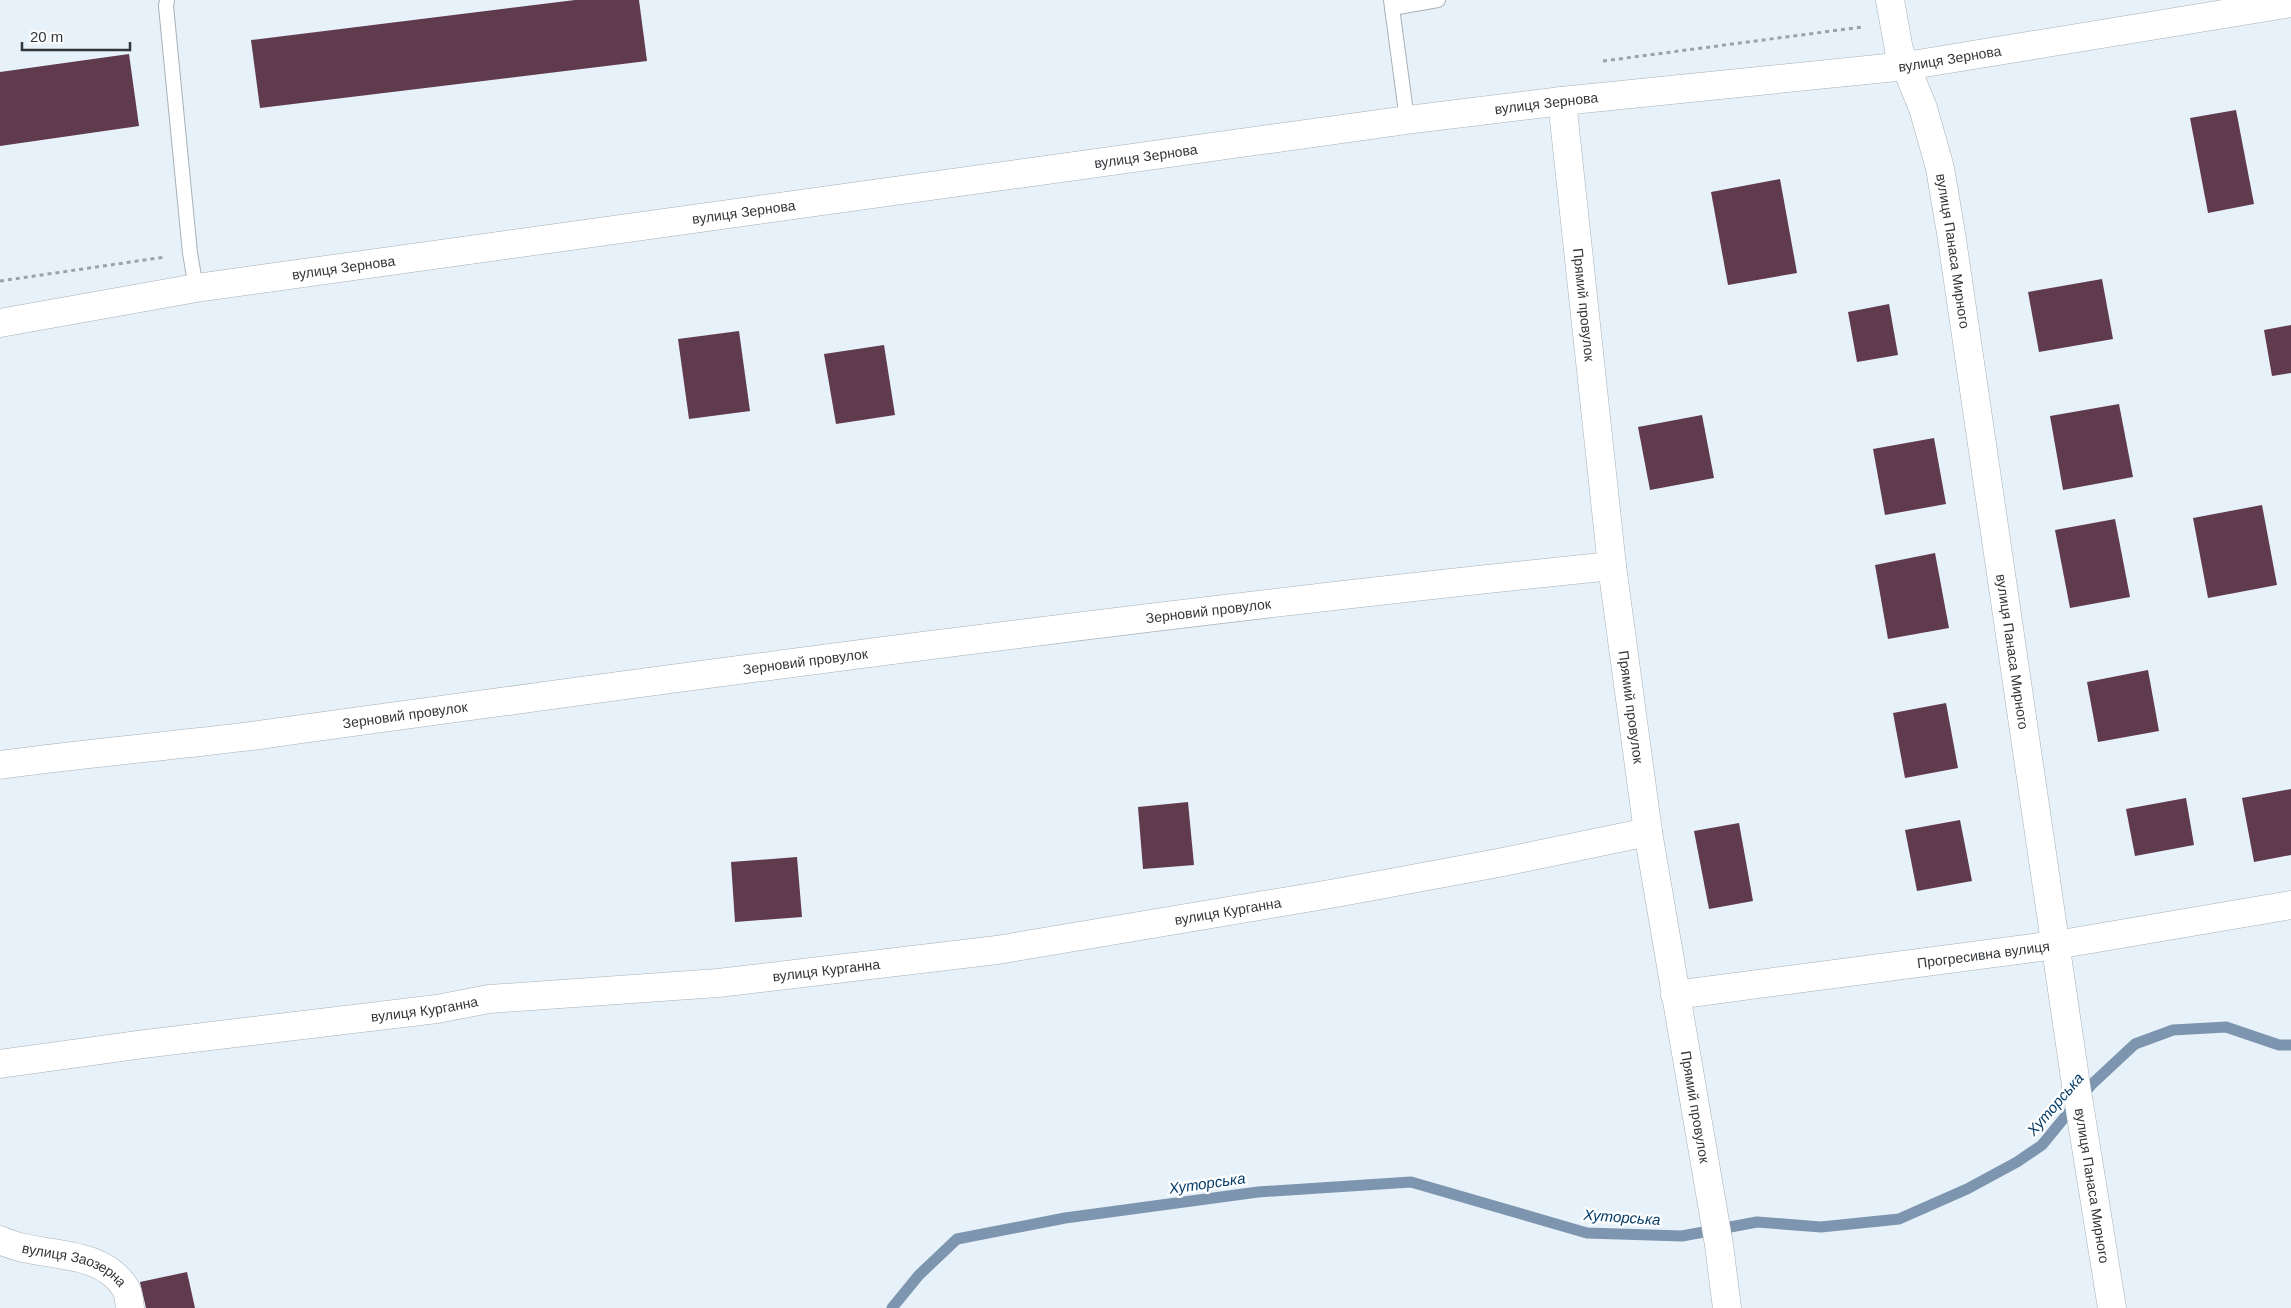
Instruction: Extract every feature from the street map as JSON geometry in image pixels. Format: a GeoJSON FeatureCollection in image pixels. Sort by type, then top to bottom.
{"type":"FeatureCollection","features":[{"type":"Feature","properties":{"kind":"street","name":"вулиця Панаса Мирного"},"geometry":{"type":"LineString","coordinates":[[1890,0],[1899,50],[1923,108],[1938,160],[1948,214],[2080,1114],[2112,1308]]}},
{"type":"Feature","properties":{"kind":"street","name":"вулиця Зернова"},"geometry":{"type":"LineString","coordinates":[[0,323],[196,288],[1407,120],[1562,101],[1906,66],[2291,3]]}},
{"type":"Feature","properties":{"kind":"street","name":"Прямий провулок"},"geometry":{"type":"LineString","coordinates":[[1562,101],[1612,566],[1648,832],[1719,1245],[1727,1308]]}},
{"type":"Feature","properties":{"kind":"street","name":"Зерновий провулок"},"geometry":{"type":"LineString","coordinates":[[0,765],[253,736],[728,670],[1403,588],[1612,566]]}},
{"type":"Feature","properties":{"kind":"street","name":"вулиця Курганна"},"geometry":{"type":"LineString","coordinates":[[0,1064],[144,1044],[436,1009],[489,999],[718,983],[996,950],[1336,893],[1498,863],[1648,832]]}},
{"type":"Feature","properties":{"kind":"street","name":"Прогресивна вулиця"},"geometry":{"type":"LineString","coordinates":[[1676,995],[2056,945],[2291,905]]}},
{"type":"Feature","properties":{"kind":"street","name":"вулиця Заозерна"},"geometry":{"type":"LineString","coordinates":[[0,1240],[12,1246],[84,1259],[106,1270],[117,1278],[127,1290],[130,1308]]}},
{"type":"Feature","properties":{"kind":"lane"},"geometry":{"type":"LineString","coordinates":[[167,0],[166,6],[188,234],[196,288]]}},
{"type":"Feature","properties":{"kind":"lane"},"geometry":{"type":"LineString","coordinates":[[1407,120],[1391,4],[1438,0]]}},
{"type":"Feature","properties":{"kind":"building"},"geometry":{"type":"Polygon","coordinates":[[[575,0],[639,0],[647,61],[260,108],[251,40],[575,0]]]}},
{"type":"Feature","properties":{"kind":"building"},"geometry":{"type":"Polygon","coordinates":[[[129,54],[139,126],[0,146],[0,72],[129,54]]]}},
{"type":"Feature","properties":{"kind":"building"},"geometry":{"type":"Polygon","coordinates":[[[2236,110],[2254,204],[2208,213],[2190,118],[2236,110]]]}},
{"type":"Feature","properties":{"kind":"building"},"geometry":{"type":"Polygon","coordinates":[[[1780,179],[1797,273],[1728,285],[1711,192],[1780,179]]]}},
{"type":"Feature","properties":{"kind":"building"},"geometry":{"type":"Polygon","coordinates":[[[2102,279],[2113,339],[2039,352],[2028,292],[2102,279]]]}},
{"type":"Feature","properties":{"kind":"building"},"geometry":{"type":"Polygon","coordinates":[[[1889,304],[1898,355],[1857,362],[1848,312],[1889,304]]]}},
{"type":"Feature","properties":{"kind":"building"},"geometry":{"type":"Polygon","coordinates":[[[2291,325],[2291,373],[2272,376],[2264,330],[2291,325]]]}},
{"type":"Feature","properties":{"kind":"building"},"geometry":{"type":"Polygon","coordinates":[[[739,331],[750,411],[689,419],[678,339],[739,331]]]}},
{"type":"Feature","properties":{"kind":"building"},"geometry":{"type":"Polygon","coordinates":[[[884,345],[895,415],[836,424],[824,354],[884,345]]]}},
{"type":"Feature","properties":{"kind":"building"},"geometry":{"type":"Polygon","coordinates":[[[2119,404],[2133,477],[2063,490],[2050,416],[2119,404]]]}},
{"type":"Feature","properties":{"kind":"building"},"geometry":{"type":"Polygon","coordinates":[[[1702,415],[1714,478],[1650,490],[1638,427],[1702,415]]]}},
{"type":"Feature","properties":{"kind":"building"},"geometry":{"type":"Polygon","coordinates":[[[1934,438],[1946,504],[1885,515],[1873,449],[1934,438]]]}},
{"type":"Feature","properties":{"kind":"building"},"geometry":{"type":"Polygon","coordinates":[[[2262,505],[2277,585],[2208,598],[2193,518],[2262,505]]]}},
{"type":"Feature","properties":{"kind":"building"},"geometry":{"type":"Polygon","coordinates":[[[2115,519],[2130,597],[2070,608],[2055,530],[2115,519]]]}},
{"type":"Feature","properties":{"kind":"building"},"geometry":{"type":"Polygon","coordinates":[[[1935,553],[1949,628],[1888,639],[1875,565],[1935,553]]]}},
{"type":"Feature","properties":{"kind":"building"},"geometry":{"type":"Polygon","coordinates":[[[2148,670],[2159,731],[2098,742],[2087,682],[2148,670]]]}},
{"type":"Feature","properties":{"kind":"building"},"geometry":{"type":"Polygon","coordinates":[[[1946,703],[1958,768],[1905,778],[1893,713],[1946,703]]]}},
{"type":"Feature","properties":{"kind":"building"},"geometry":{"type":"Polygon","coordinates":[[[2291,789],[2291,855],[2254,862],[2242,798],[2291,789]]]}},
{"type":"Feature","properties":{"kind":"building"},"geometry":{"type":"Polygon","coordinates":[[[2186,798],[2194,845],[2135,856],[2126,809],[2186,798]]]}},
{"type":"Feature","properties":{"kind":"building"},"geometry":{"type":"Polygon","coordinates":[[[1188,802],[1194,865],[1143,869],[1138,807],[1188,802]]]}},
{"type":"Feature","properties":{"kind":"building"},"geometry":{"type":"Polygon","coordinates":[[[1960,820],[1972,881],[1917,891],[1905,830],[1960,820]]]}},
{"type":"Feature","properties":{"kind":"building"},"geometry":{"type":"Polygon","coordinates":[[[1739,823],[1753,901],[1709,909],[1694,831],[1739,823]]]}},
{"type":"Feature","properties":{"kind":"building"},"geometry":{"type":"Polygon","coordinates":[[[797,857],[802,917],[735,922],[731,862],[797,857]]]}},
{"type":"Feature","properties":{"kind":"building"},"geometry":{"type":"Polygon","coordinates":[[[187,1272],[195,1308],[146,1308],[140,1282],[187,1272]]]}},
{"type":"Feature","properties":{"kind":"waterway","name":"Хуторська"},"geometry":{"type":"LineString","coordinates":[[892,1308],[919,1275],[957,1239],[1065,1218],[1258,1192],[1411,1182],[1587,1233],[1682,1236],[1757,1222],[1821,1227],[1899,1219],[1967,1189],[2017,1162],[2042,1145],[2091,1085],[2135,1044],[2173,1030],[2226,1027],[2279,1045],[2291,1045]]}}]}
